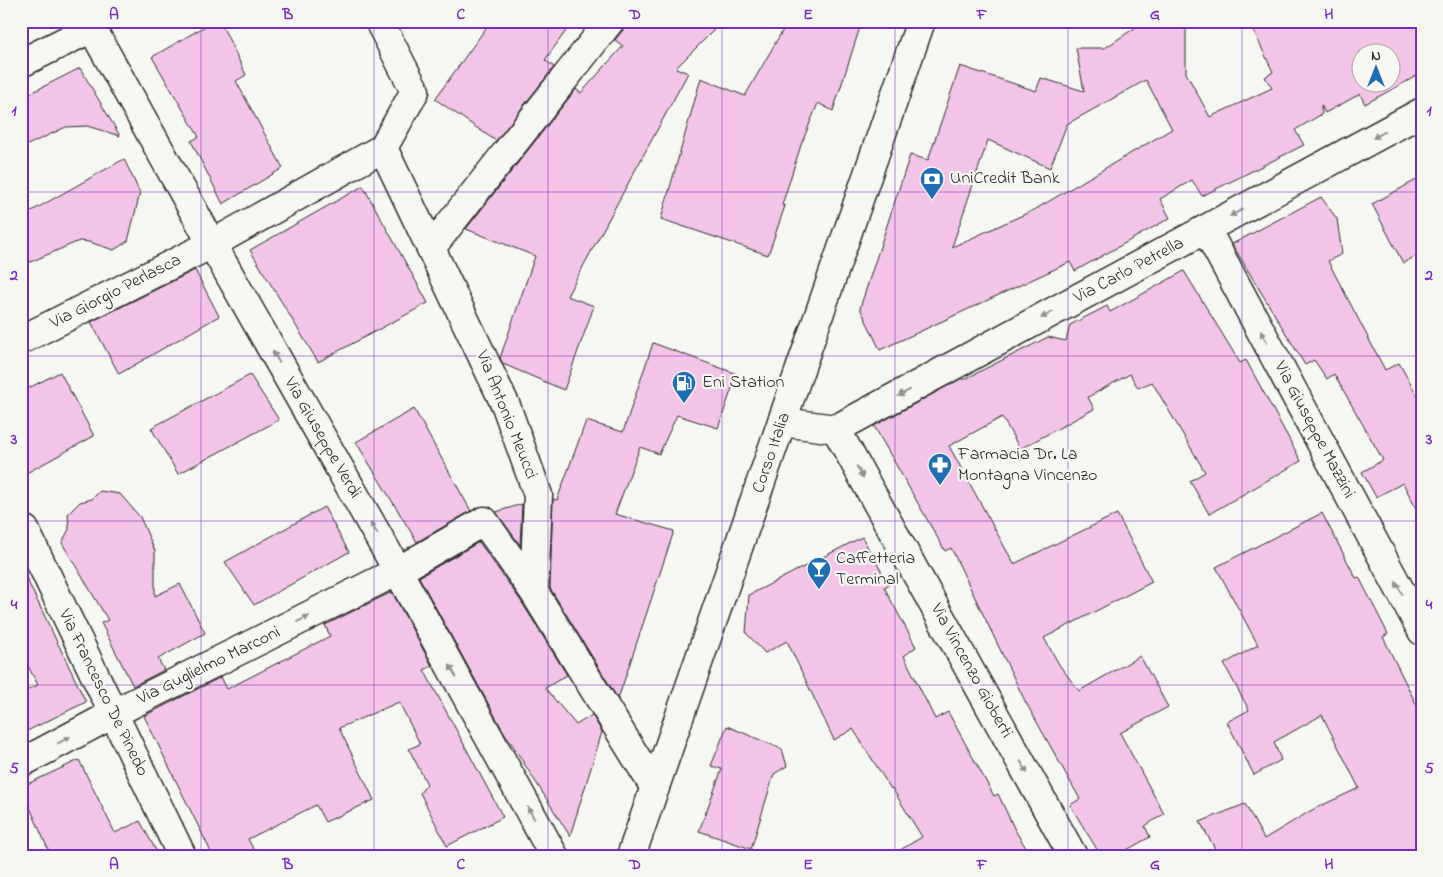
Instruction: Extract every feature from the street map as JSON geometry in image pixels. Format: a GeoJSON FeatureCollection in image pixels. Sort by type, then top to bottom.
{"type":"FeatureCollection","features":[{"type":"Feature","properties":{"kind":"street"},"geometry":{"type":"LineString","coordinates":[[212,244],[384,148],[415,91],[379,21]]}},
{"type":"Feature","properties":{"kind":"street"},"geometry":{"type":"LineString","coordinates":[[431,248],[610,21]]}},
{"type":"Feature","properties":{"kind":"street","name":"Corso Italia"},"geometry":{"type":"LineString","coordinates":[[631,856],[921,21]]}},
{"type":"Feature","properties":{"kind":"street"},"geometry":{"type":"LineString","coordinates":[[21,63],[90,25]]}},
{"type":"Feature","properties":{"kind":"street","name":"Via Giuseppe Verdi"},"geometry":{"type":"LineString","coordinates":[[90,25],[398,571],[554,856]]}},
{"type":"Feature","properties":{"kind":"street","name":"Via Carlo Petrella"},"geometry":{"type":"LineString","coordinates":[[836,430],[1422,112]]}},
{"type":"Feature","properties":{"kind":"street","name":"Via Antonio Meucci"},"geometry":{"type":"LineString","coordinates":[[384,148],[506,406],[538,495],[534,592]]}},
{"type":"Feature","properties":{"kind":"street","name":"Via Giuseppe Mazzini"},"geometry":{"type":"LineString","coordinates":[[1206,229],[1422,631]]}},
{"type":"Feature","properties":{"kind":"street","name":"Via Giorgio Perlasca"},"geometry":{"type":"LineString","coordinates":[[21,340],[212,244]]}},
{"type":"Feature","properties":{"kind":"street"},"geometry":{"type":"LineString","coordinates":[[782,422],[836,430]]}},
{"type":"Feature","properties":{"kind":"street","name":"Via Vincenzo Gioberti"},"geometry":{"type":"LineString","coordinates":[[836,430],[1073,856]]}},
{"type":"Feature","properties":{"kind":"street"},"geometry":{"type":"LineString","coordinates":[[398,571],[484,521],[534,592],[655,788]]}},
{"type":"Feature","properties":{"kind":"street","name":"Via Francesco De Pinedo"},"geometry":{"type":"LineString","coordinates":[[24,530],[182,856]]}},
{"type":"Feature","properties":{"kind":"street","name":"Via Guglielmo Marconi"},"geometry":{"type":"LineString","coordinates":[[21,763],[113,714],[398,571]]}},
{"type":"Feature","properties":{"kind":"building"},"geometry":{"type":"Polygon","coordinates":[[[214,21],[220,21],[246,75],[236,81],[283,168],[223,204],[191,141],[199,137],[152,57],[214,21]]]}},
{"type":"Feature","properties":{"kind":"building"},"geometry":{"type":"Polygon","coordinates":[[[491,21],[573,21],[545,60],[554,67],[496,141],[435,99],[491,21]]]}},
{"type":"Feature","properties":{"kind":"building"},"geometry":{"type":"Polygon","coordinates":[[[625,21],[723,21],[676,68],[688,73],[567,296],[594,306],[564,390],[503,364],[500,358],[535,256],[466,229],[576,89],[581,93],[623,46],[615,40],[623,30],[625,21]]]}},
{"type":"Feature","properties":{"kind":"building"},"geometry":{"type":"Polygon","coordinates":[[[788,21],[862,21],[833,111],[818,103],[801,145],[782,205],[785,206],[768,255],[661,219],[701,78],[745,96],[788,21]]]}},
{"type":"Feature","properties":{"kind":"building"},"geometry":{"type":"Polygon","coordinates":[[[1145,21],[1186,21],[1186,73],[1210,117],[1272,88],[1265,77],[1273,72],[1249,21],[1422,21],[1422,73],[1400,85],[1400,42],[1350,42],[1350,92],[1387,92],[1365,104],[1360,94],[1325,113],[1321,105],[1322,114],[1295,130],[1304,145],[1202,196],[1192,180],[1160,199],[1170,218],[1075,271],[1070,262],[880,350],[860,308],[910,155],[928,160],[960,66],[1036,91],[1041,78],[1084,91],[1076,48],[1105,48],[1145,21]],[[1146,80],[1067,124],[1050,168],[988,140],[952,247],[1034,210],[1172,129],[1146,80]]]}},
{"type":"Feature","properties":{"kind":"building"},"geometry":{"type":"Polygon","coordinates":[[[80,68],[120,136],[87,126],[66,127],[21,148],[21,98],[80,68]]]}},
{"type":"Feature","properties":{"kind":"building"},"geometry":{"type":"Polygon","coordinates":[[[124,159],[140,193],[128,241],[114,250],[89,242],[79,241],[21,266],[21,217],[124,159]]]}},
{"type":"Feature","properties":{"kind":"building"},"geometry":{"type":"Polygon","coordinates":[[[1422,177],[1422,253],[1403,263],[1372,204],[1422,177]]]}},
{"type":"Feature","properties":{"kind":"building"},"geometry":{"type":"Polygon","coordinates":[[[363,186],[428,303],[318,362],[250,250],[363,186]]]}},
{"type":"Feature","properties":{"kind":"building"},"geometry":{"type":"Polygon","coordinates":[[[1321,197],[1337,219],[1342,254],[1328,261],[1385,370],[1399,363],[1422,404],[1422,520],[1403,483],[1376,497],[1362,472],[1383,460],[1334,374],[1327,379],[1314,360],[1305,365],[1232,244],[1321,197]]]}},
{"type":"Feature","properties":{"kind":"building"},"geometry":{"type":"Polygon","coordinates":[[[195,270],[219,316],[119,374],[91,322],[195,270]]]}},
{"type":"Feature","properties":{"kind":"building"},"geometry":{"type":"Polygon","coordinates":[[[1184,271],[1240,363],[1246,360],[1301,461],[1209,514],[1190,481],[1205,472],[1152,382],[1138,388],[1130,374],[1088,397],[1094,409],[1020,449],[1002,417],[949,446],[1014,564],[1117,514],[1152,582],[1044,638],[1060,666],[1079,691],[1140,656],[1168,707],[1120,733],[1164,814],[1145,826],[1150,837],[1116,856],[1101,856],[1070,805],[1080,799],[1025,701],[951,548],[945,551],[874,426],[962,378],[963,380],[1048,337],[1066,341],[1070,325],[1107,306],[1110,312],[1184,271]]]}},
{"type":"Feature","properties":{"kind":"building"},"geometry":{"type":"Polygon","coordinates":[[[653,343],[737,374],[718,428],[677,415],[659,454],[640,447],[615,514],[674,531],[618,699],[550,588],[553,499],[557,500],[586,421],[623,432],[653,343]]]}},
{"type":"Feature","properties":{"kind":"building"},"geometry":{"type":"Polygon","coordinates":[[[60,372],[94,436],[21,476],[21,392],[60,372]]]}},
{"type":"Feature","properties":{"kind":"building"},"geometry":{"type":"Polygon","coordinates":[[[250,375],[279,420],[178,474],[151,428],[250,375]]]}},
{"type":"Feature","properties":{"kind":"building"},"geometry":{"type":"Polygon","coordinates":[[[414,409],[471,511],[417,542],[356,442],[414,409]]]}},
{"type":"Feature","properties":{"kind":"building"},"geometry":{"type":"Polygon","coordinates":[[[100,491],[120,494],[140,517],[155,551],[155,596],[180,584],[205,633],[158,659],[164,670],[133,686],[101,623],[108,620],[62,543],[69,529],[68,514],[80,502],[92,499],[100,491]]]}},
{"type":"Feature","properties":{"kind":"building"},"geometry":{"type":"Polygon","coordinates":[[[522,504],[520,545],[496,512],[522,504]]]}},
{"type":"Feature","properties":{"kind":"building"},"geometry":{"type":"Polygon","coordinates":[[[324,507],[349,552],[254,605],[225,562],[324,507]]]}},
{"type":"Feature","properties":{"kind":"building"},"geometry":{"type":"Polygon","coordinates":[[[1322,513],[1356,578],[1359,577],[1388,634],[1383,637],[1422,716],[1422,856],[1219,856],[1200,822],[1245,804],[1264,839],[1312,810],[1359,788],[1322,715],[1274,742],[1281,760],[1254,775],[1227,722],[1249,710],[1224,664],[1258,645],[1216,567],[1322,513]]]}},
{"type":"Feature","properties":{"kind":"building"},"geometry":{"type":"Polygon","coordinates":[[[862,537],[889,585],[884,587],[916,647],[904,656],[935,719],[948,712],[994,796],[998,794],[1015,830],[1031,856],[890,856],[922,837],[892,788],[853,729],[834,740],[787,641],[765,653],[746,633],[749,595],[862,537]]]}},
{"type":"Feature","properties":{"kind":"building"},"geometry":{"type":"Polygon","coordinates":[[[479,542],[521,601],[567,675],[545,688],[576,725],[592,715],[602,732],[570,836],[501,727],[419,577],[479,542]]]}},
{"type":"Feature","properties":{"kind":"building"},"geometry":{"type":"Polygon","coordinates":[[[21,567],[86,702],[21,734],[21,693],[38,685],[21,653],[21,567]]]}},
{"type":"Feature","properties":{"kind":"building"},"geometry":{"type":"Polygon","coordinates":[[[392,592],[432,666],[424,670],[503,817],[447,846],[420,793],[427,784],[409,749],[420,744],[399,702],[339,728],[374,800],[325,822],[316,805],[248,839],[257,856],[213,856],[144,716],[221,677],[227,689],[330,636],[325,625],[392,592]]]}},
{"type":"Feature","properties":{"kind":"building"},"geometry":{"type":"Polygon","coordinates":[[[727,726],[782,749],[787,766],[774,774],[751,849],[699,831],[722,769],[711,766],[727,726]]]}},
{"type":"Feature","properties":{"kind":"building"},"geometry":{"type":"Polygon","coordinates":[[[79,760],[115,833],[140,821],[159,856],[51,856],[21,787],[79,760]]]}},
{"type":"Feature","properties":{"kind":"place","name":"UniCredit Bank"},"geometry":{"type":"Point","coordinates":[932,200]}},
{"type":"Feature","properties":{"kind":"place","name":"Eni Station"},"geometry":{"type":"Point","coordinates":[684,404]}},
{"type":"Feature","properties":{"kind":"place","name":"Farmacia Dr. La Montagna Vincenzo"},"geometry":{"type":"Point","coordinates":[940,486]}},
{"type":"Feature","properties":{"kind":"place","name":"Caffetteria Terminal"},"geometry":{"type":"Point","coordinates":[819,590]}}]}
